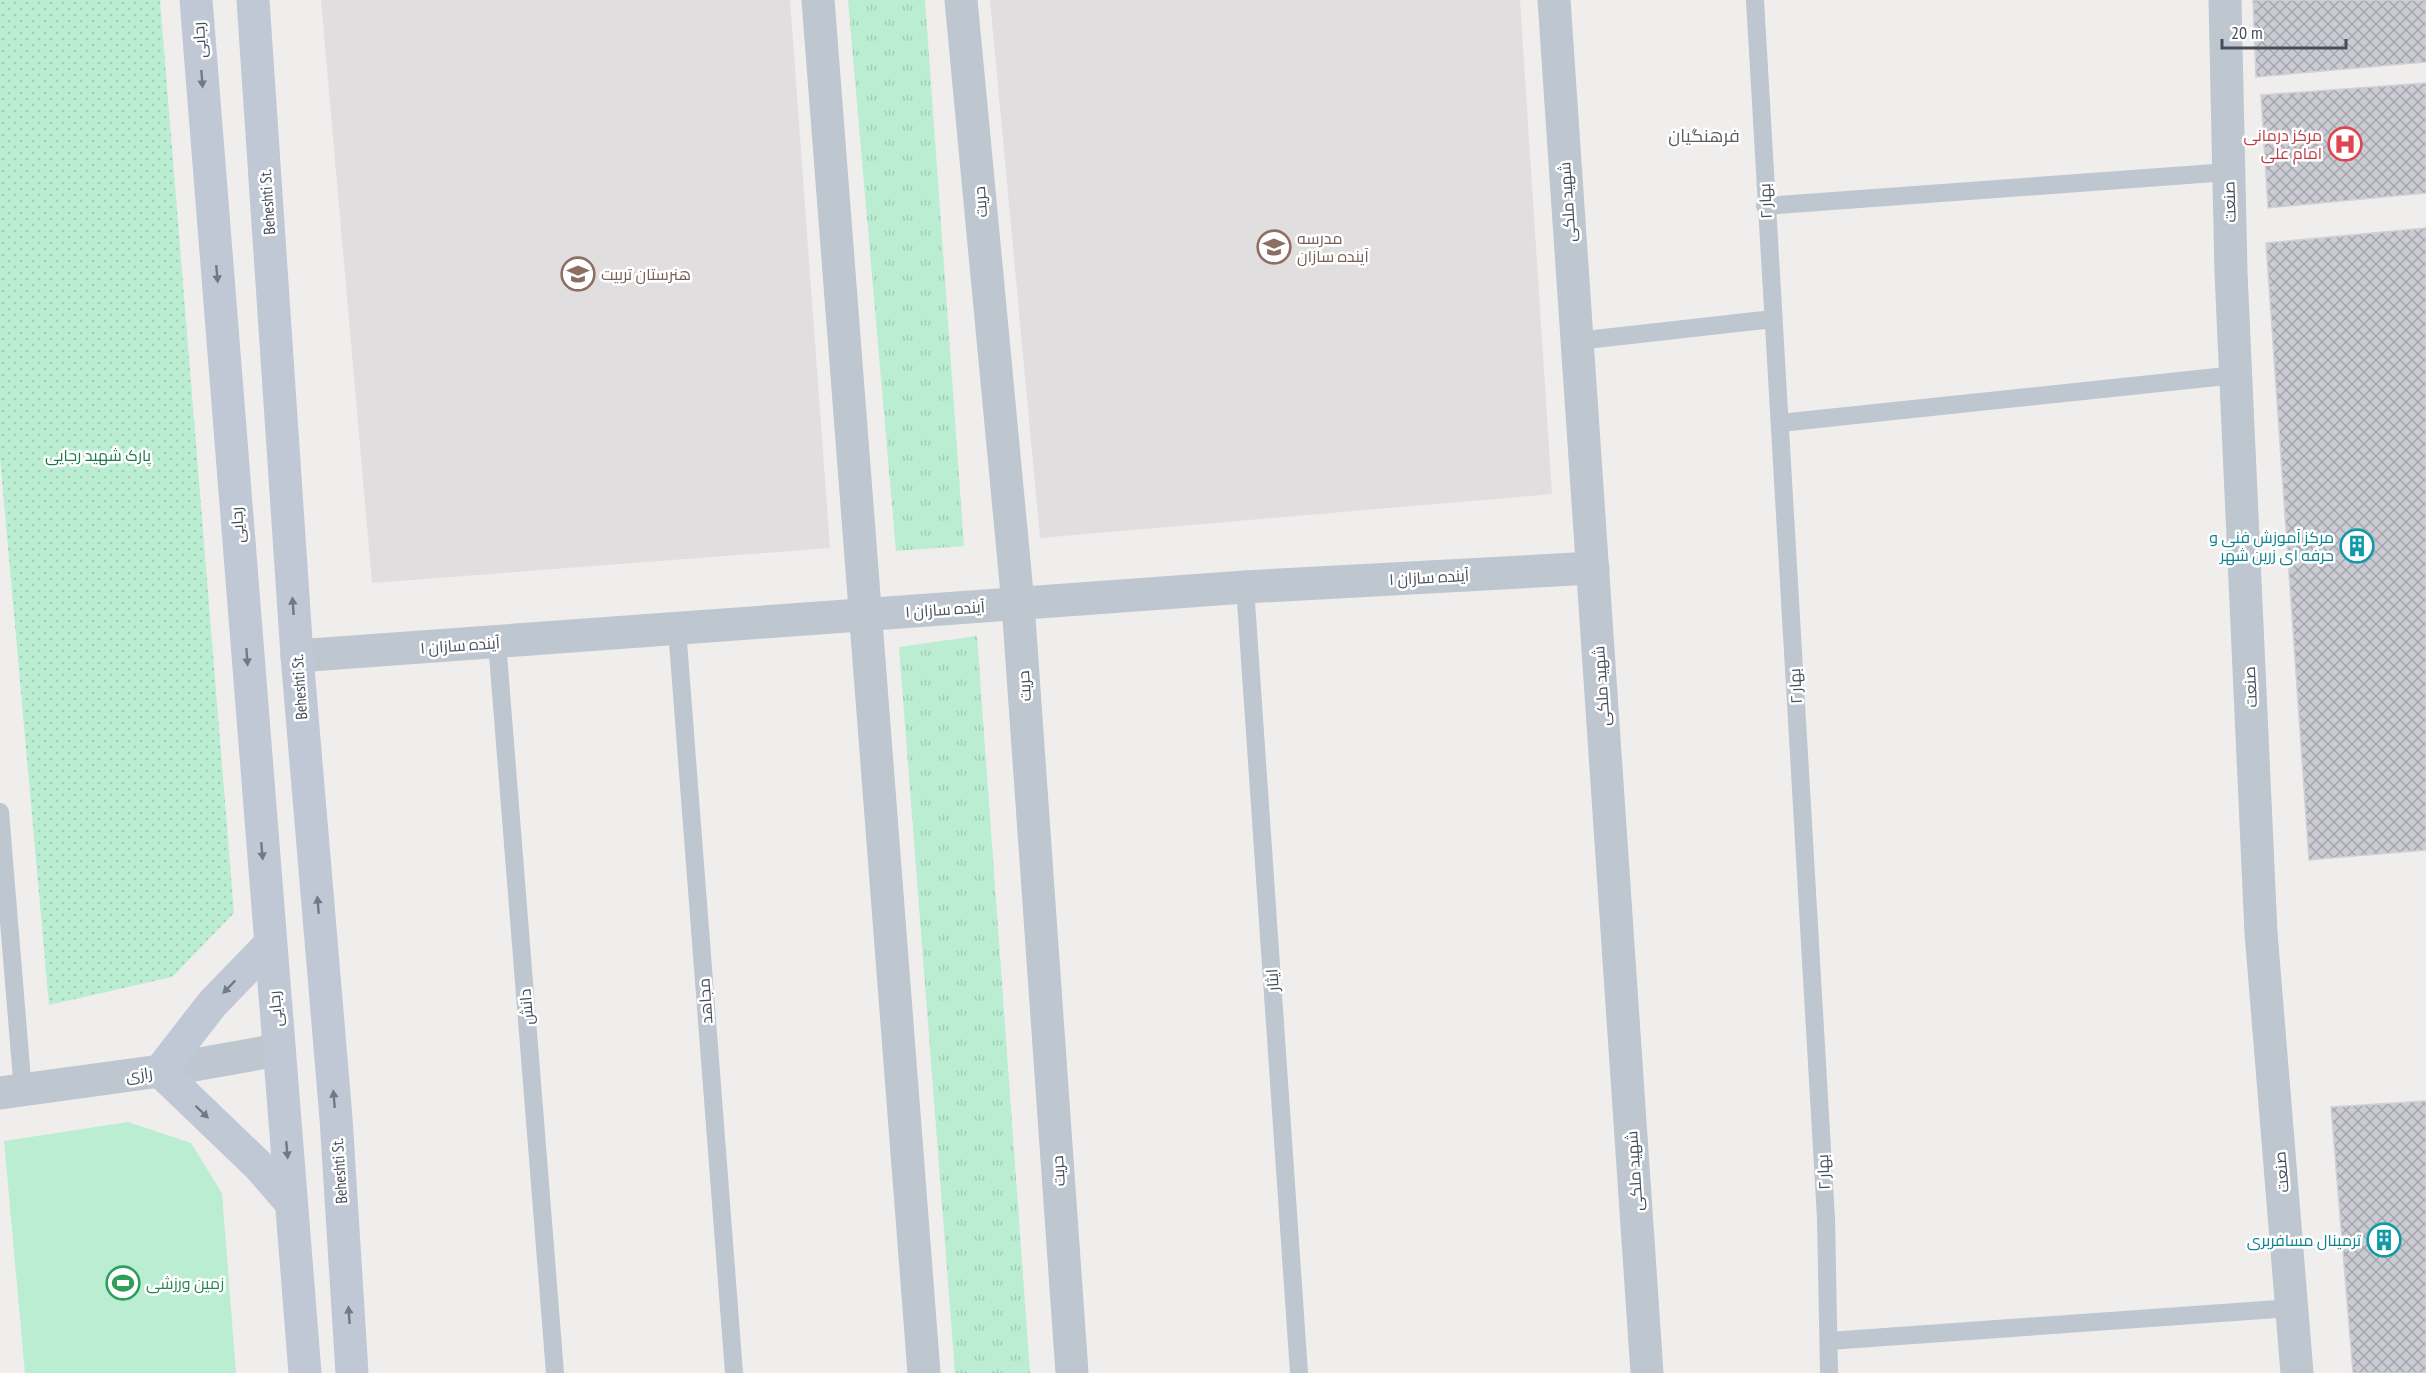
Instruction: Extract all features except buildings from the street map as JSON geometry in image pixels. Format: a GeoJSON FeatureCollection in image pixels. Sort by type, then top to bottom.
{"type":"FeatureCollection","features":[{"type":"Feature","properties":{"kind":"main road","name":"رجایی"},"geometry":{"type":"LineString","coordinates":[[196,0],[269,945],[305,1373]]}},
{"type":"Feature","properties":{"kind":"main road","name":"Beheshti St."},"geometry":{"type":"LineString","coordinates":[[253,0],[297,656],[330,1048],[352,1373]]}},
{"type":"Feature","properties":{"kind":"main road"},"geometry":{"type":"LineString","coordinates":[[230,438],[283,433]]}},
{"type":"Feature","properties":{"kind":"main road"},"geometry":{"type":"LineString","coordinates":[[269,945],[212,1004],[160,1071],[258,1165],[291,1203]]}},
{"type":"Feature","properties":{"kind":"main road"},"geometry":{"type":"LineString","coordinates":[[278,1050],[330,1048]]}},
{"type":"Feature","properties":{"kind":"street"},"geometry":{"type":"LineString","coordinates":[[818,0],[924,1373]]}},
{"type":"Feature","properties":{"kind":"street","name":"حریت"},"geometry":{"type":"LineString","coordinates":[[961,0],[1018,604],[1072,1373]]}},
{"type":"Feature","properties":{"kind":"street","name":"شهید ملکی"},"geometry":{"type":"LineString","coordinates":[[1554,0],[1647,1373]]}},
{"type":"Feature","properties":{"kind":"street","name":"صنعت"},"geometry":{"type":"LineString","coordinates":[[2224,0],[2236,375],[2261,933],[2297,1373]]}},
{"type":"Feature","properties":{"kind":"street","name":"آینده سازان ۱"},"geometry":{"type":"LineString","coordinates":[[297,656],[1245,587],[1593,568]]}},
{"type":"Feature","properties":{"kind":"street","name":"رازی"},"geometry":{"type":"LineString","coordinates":[[11,1092],[160,1071],[278,1050]]}},
{"type":"Feature","properties":{"kind":"lane","name":"بهار ۲"},"geometry":{"type":"LineString","coordinates":[[1755,0],[1826,1206],[1829,1373]]}},
{"type":"Feature","properties":{"kind":"lane"},"geometry":{"type":"LineString","coordinates":[[1766,206],[2228,172]]}},
{"type":"Feature","properties":{"kind":"lane"},"geometry":{"type":"LineString","coordinates":[[1577,341],[1773,319]]}},
{"type":"Feature","properties":{"kind":"lane"},"geometry":{"type":"LineString","coordinates":[[1779,423],[2236,375]]}},
{"type":"Feature","properties":{"kind":"lane","name":"ایثار"},"geometry":{"type":"LineString","coordinates":[[1245,587],[1299,1373]]}},
{"type":"Feature","properties":{"kind":"lane","name":"مجاهد"},"geometry":{"type":"LineString","coordinates":[[677,629],[734,1373]]}},
{"type":"Feature","properties":{"kind":"lane","name":"دانش"},"geometry":{"type":"LineString","coordinates":[[497,642],[555,1373]]}},
{"type":"Feature","properties":{"kind":"lane"},"geometry":{"type":"LineString","coordinates":[[0,812],[11,1092]]}},
{"type":"Feature","properties":{"kind":"lane"},"geometry":{"type":"LineString","coordinates":[[1829,1341],[2292,1308]]}},
{"type":"Feature","properties":{"kind":"shaded area","name":"هنرستان تربیت"},"geometry":{"type":"Polygon","coordinates":[[[321,0],[790,0],[830,548],[372,583],[321,0]]]}},
{"type":"Feature","properties":{"kind":"shaded area","name":"مدرسه آینده سازان"},"geometry":{"type":"Polygon","coordinates":[[[990,0],[1520,0],[1552,494],[1040,538],[990,0]]]}},
{"type":"Feature","properties":{"kind":"green space","name":"پارک شهید رجایی"},"geometry":{"type":"Polygon","coordinates":[[[0,0],[160,0],[234,913],[172,977],[49,1005],[0,458],[0,0]]]}},
{"type":"Feature","properties":{"kind":"green space"},"geometry":{"type":"Polygon","coordinates":[[[848,0],[925,0],[964,546],[896,551],[848,0]]]}},
{"type":"Feature","properties":{"kind":"green space"},"geometry":{"type":"Polygon","coordinates":[[[977,636],[1030,1373],[955,1373],[899,647],[977,636]]]}},
{"type":"Feature","properties":{"kind":"green space","name":"زمین ورزشی"},"geometry":{"type":"Polygon","coordinates":[[[128,1122],[191,1143],[222,1193],[236,1373],[25,1373],[4,1141],[128,1122]]]}},
{"type":"Feature","properties":{"kind":"place","name":"مرکز درمانی امام علی"},"geometry":{"type":"Point","coordinates":[2345,144]}},
{"type":"Feature","properties":{"kind":"place","name":"مدرسه آینده سازان"},"geometry":{"type":"Point","coordinates":[1274,247]}},
{"type":"Feature","properties":{"kind":"place","name":"هنرستان تربیت"},"geometry":{"type":"Point","coordinates":[578,274]}},
{"type":"Feature","properties":{"kind":"place","name":"مرکز آموزش فنی و حرفه ای زرین شهر"},"geometry":{"type":"Point","coordinates":[2357,546]}},
{"type":"Feature","properties":{"kind":"place","name":"ترمینال مسافربری"},"geometry":{"type":"Point","coordinates":[2384,1240]}},
{"type":"Feature","properties":{"kind":"place","name":"زمین ورزشی"},"geometry":{"type":"Point","coordinates":[123,1283]}},
{"type":"Feature","properties":{"kind":"district","name":"فرهنگیان"},"geometry":{"type":"Point","coordinates":[1704,135]}}]}
